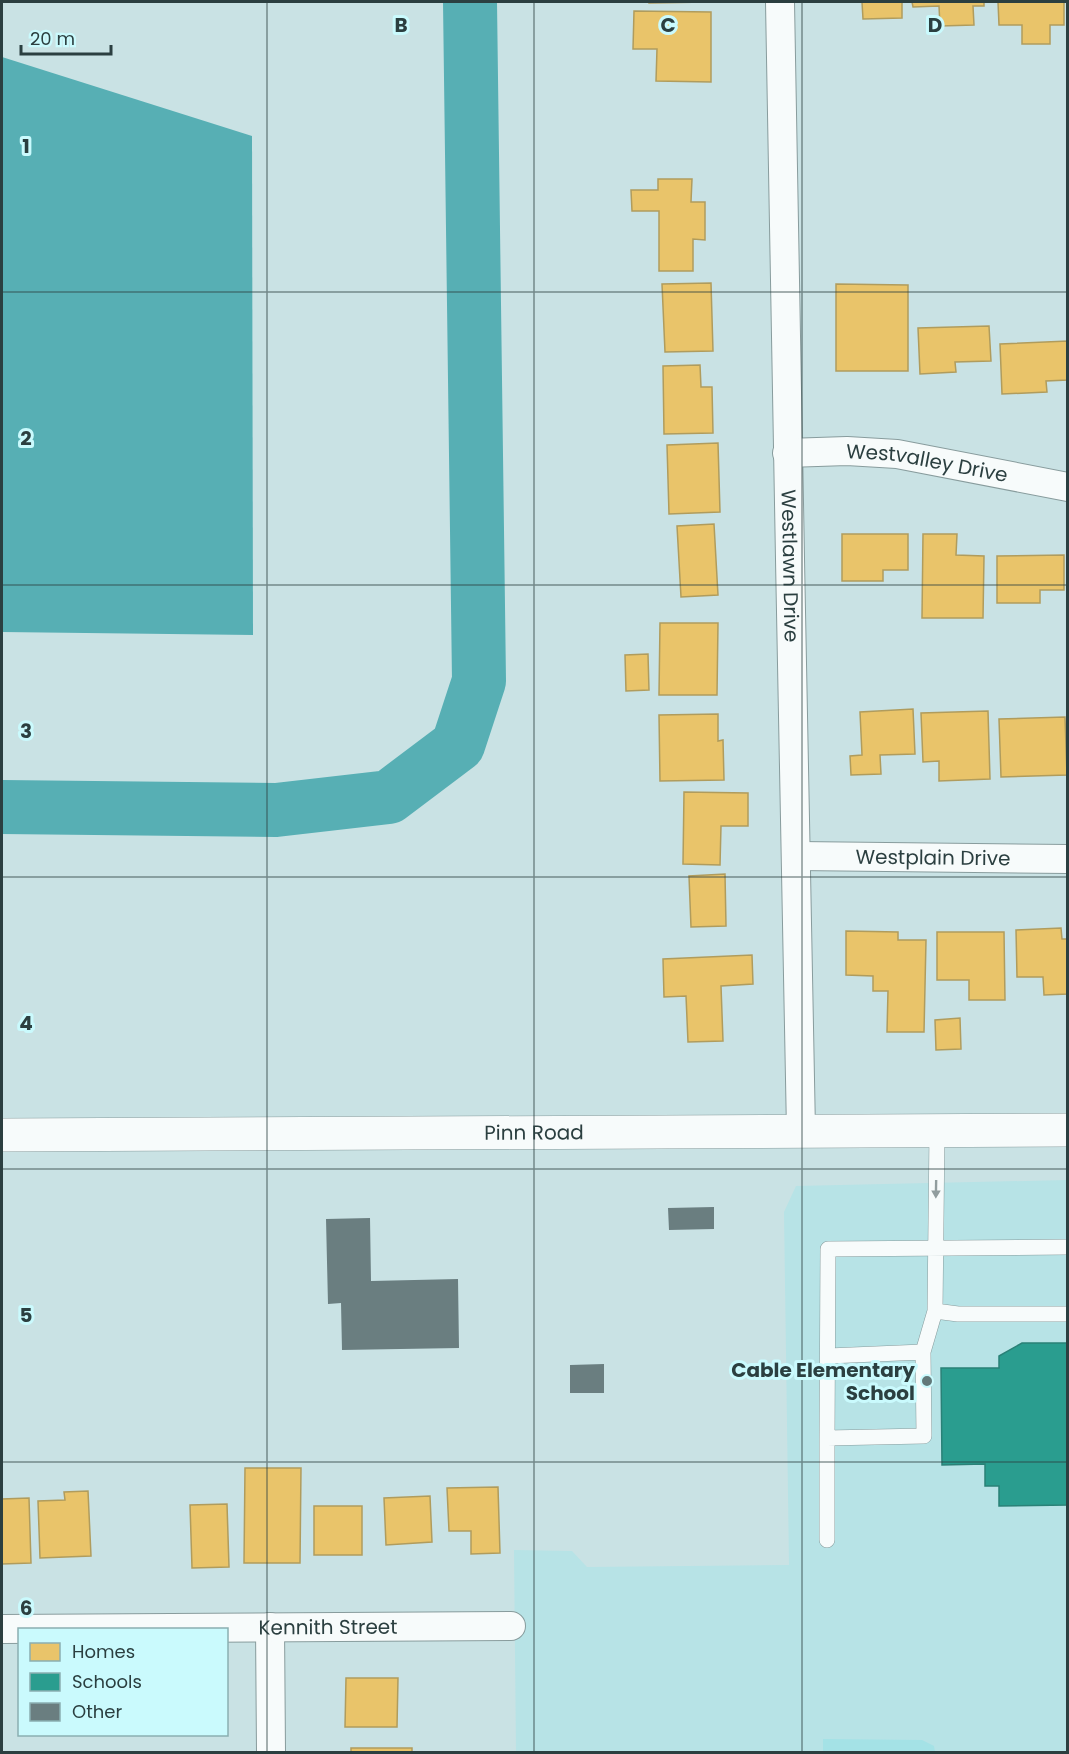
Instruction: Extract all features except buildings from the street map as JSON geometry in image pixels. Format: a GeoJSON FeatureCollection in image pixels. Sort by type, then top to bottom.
{"type":"FeatureCollection","features":[{"type":"Feature","properties":{"kind":"street","name":"Westlawn Drive"},"geometry":{"type":"LineString","coordinates":[[780,2],[786,453],[798,856],[801,1131]]}},
{"type":"Feature","properties":{"kind":"street","name":"Westvalley Drive"},"geometry":{"type":"LineString","coordinates":[[786,453],[847,451],[897,454],[1068,487]]}},
{"type":"Feature","properties":{"kind":"street","name":"Westplain Drive"},"geometry":{"type":"LineString","coordinates":[[798,856],[1068,860]]}},
{"type":"Feature","properties":{"kind":"street","name":"Pinn Road"},"geometry":{"type":"LineString","coordinates":[[2,1135],[1068,1130]]}},
{"type":"Feature","properties":{"kind":"street","name":"Kennith Street"},"geometry":{"type":"LineString","coordinates":[[136,1628],[511,1626]]}},
{"type":"Feature","properties":{"kind":"street"},"geometry":{"type":"LineString","coordinates":[[270,1627],[272,1752]]}},
{"type":"Feature","properties":{"kind":"street","name":"Kennith Street"},"geometry":{"type":"LineString","coordinates":[[2,1629],[18,1629]]}},
{"type":"Feature","properties":{"kind":"lane"},"geometry":{"type":"LineString","coordinates":[[828,1438],[924,1436],[923,1352],[935,1311],[937,1131]]}},
{"type":"Feature","properties":{"kind":"lane"},"geometry":{"type":"LineString","coordinates":[[827,1540],[828,1249],[1068,1247]]}},
{"type":"Feature","properties":{"kind":"lane"},"geometry":{"type":"LineString","coordinates":[[935,1311],[958,1314],[1068,1314]]}},
{"type":"Feature","properties":{"kind":"lane"},"geometry":{"type":"LineString","coordinates":[[828,1356],[923,1352]]}},
{"type":"Feature","properties":{"kind":"shaded area"},"geometry":{"type":"Polygon","coordinates":[[[2,57],[252,136],[253,635],[2,632],[2,57]]]}},
{"type":"Feature","properties":{"kind":"shaded area","name":"Cable Elementary School"},"geometry":{"type":"Polygon","coordinates":[[[1067,1180],[1067,1752],[516,1752],[514,1550],[572,1551],[587,1567],[789,1565],[784,1212],[796,1186],[1067,1180]]]}},
{"type":"Feature","properties":{"kind":"shaded area"},"geometry":{"type":"Polygon","coordinates":[[[823,1739],[922,1740],[934,1746],[935,1752],[823,1752],[823,1739]]]}},
{"type":"Feature","properties":{"kind":"waterway"},"geometry":{"type":"LineString","coordinates":[[2,807],[276,810],[389,797],[458,745],[479,681],[470,2]]}},
{"type":"Feature","properties":{"kind":"place","name":"Cable Elementary School"},"geometry":{"type":"Point","coordinates":[927,1381]}}]}
